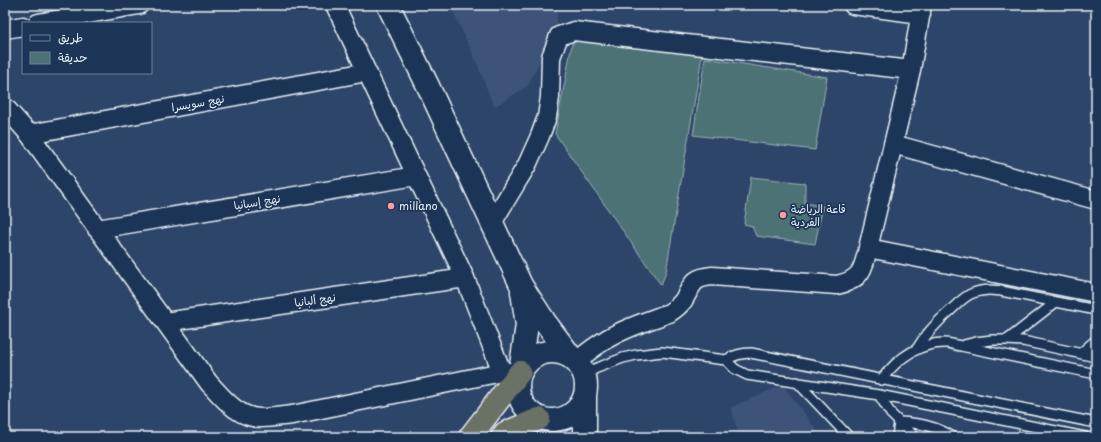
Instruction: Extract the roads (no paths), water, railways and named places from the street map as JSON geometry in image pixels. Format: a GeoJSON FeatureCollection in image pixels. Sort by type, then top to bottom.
{"type":"FeatureCollection","features":[{"type":"Feature","properties":{"kind":"highway"},"geometry":{"type":"LineString","coordinates":[[470,437],[511,372]]}},
{"type":"Feature","properties":{"kind":"highway"},"geometry":{"type":"LineString","coordinates":[[502,437],[505,433],[539,419]]}},
{"type":"Feature","properties":{"kind":"main road"},"geometry":{"type":"LineString","coordinates":[[388,5],[428,86],[521,285],[545,322],[577,364],[586,381],[584,437]]}},
{"type":"Feature","properties":{"kind":"main road"},"geometry":{"type":"LineString","coordinates":[[521,285],[527,325],[511,372],[517,382],[518,394],[522,404],[529,413],[539,419],[550,421],[561,420],[571,415],[580,407],[585,397]]}},
{"type":"Feature","properties":{"kind":"main road"},"geometry":{"type":"LineString","coordinates":[[511,372],[543,353],[553,352],[563,354],[577,364]]}},
{"type":"Feature","properties":{"kind":"main road"},"geometry":{"type":"LineString","coordinates":[[539,419],[553,437]]}},
{"type":"Feature","properties":{"kind":"street"},"geometry":{"type":"LineString","coordinates":[[44,22],[138,5]]}},
{"type":"Feature","properties":{"kind":"street"},"geometry":{"type":"LineString","coordinates":[[5,107],[29,134],[209,383],[231,406],[247,416],[261,418],[292,414],[511,372],[335,5]]}},
{"type":"Feature","properties":{"kind":"street"},"geometry":{"type":"LineString","coordinates":[[577,364],[594,347],[614,335],[674,310],[684,299],[690,286],[696,280],[704,277],[712,276],[837,286],[855,278],[861,271],[868,248],[911,70],[922,10],[853,5]]}},
{"type":"Feature","properties":{"kind":"street"},"geometry":{"type":"LineString","coordinates":[[5,29],[22,26]]}},
{"type":"Feature","properties":{"kind":"street"},"geometry":{"type":"LineString","coordinates":[[492,223],[527,165],[540,136],[546,117],[550,96],[551,57],[559,36],[574,31],[911,70]]}},
{"type":"Feature","properties":{"kind":"street","name":"نهج سويسرا"},"geometry":{"type":"LineString","coordinates":[[29,134],[367,72]]}},
{"type":"Feature","properties":{"kind":"street"},"geometry":{"type":"LineString","coordinates":[[893,144],[1096,200]]}},
{"type":"Feature","properties":{"kind":"street","name":"نهج إسبانيا"},"geometry":{"type":"LineString","coordinates":[[97,229],[416,176]]}},
{"type":"Feature","properties":{"kind":"street"},"geometry":{"type":"LineString","coordinates":[[868,248],[1096,293]]}},
{"type":"Feature","properties":{"kind":"street","name":"نهج ألبانيا"},"geometry":{"type":"LineString","coordinates":[[165,322],[465,278]]}},
{"type":"Feature","properties":{"kind":"lane"},"geometry":{"type":"LineString","coordinates":[[916,350],[935,324],[964,298],[981,290],[991,290],[1096,310]]}},
{"type":"Feature","properties":{"kind":"lane"},"geometry":{"type":"LineString","coordinates":[[1007,340],[1056,302]]}},
{"type":"Feature","properties":{"kind":"lane"},"geometry":{"type":"LineString","coordinates":[[961,346],[992,340],[1023,341],[1096,356]]}},
{"type":"Feature","properties":{"kind":"lane"},"geometry":{"type":"LineString","coordinates":[[1080,353],[1096,340]]}},
{"type":"Feature","properties":{"kind":"lane"},"geometry":{"type":"LineString","coordinates":[[880,380],[902,357],[930,345],[945,343],[1096,374]]}},
{"type":"Feature","properties":{"kind":"lane"},"geometry":{"type":"LineString","coordinates":[[577,364],[649,353],[675,353],[726,360],[735,369],[747,375],[879,395],[1085,437]]}},
{"type":"Feature","properties":{"kind":"lane"},"geometry":{"type":"LineString","coordinates":[[726,360],[731,356],[738,354],[751,353],[1096,423]]}},
{"type":"Feature","properties":{"kind":"lane"},"geometry":{"type":"LineString","coordinates":[[797,382],[849,437]]}},
{"type":"Feature","properties":{"kind":"lane"},"geometry":{"type":"LineString","coordinates":[[916,402],[919,388]]}},
{"type":"Feature","properties":{"kind":"lane"},"geometry":{"type":"LineString","coordinates":[[879,395],[891,414],[915,437]]}},
{"type":"Feature","properties":{"kind":"lane"},"geometry":{"type":"LineString","coordinates":[[897,437],[899,422]]}},
{"type":"Feature","properties":{"kind":"lane"},"geometry":{"type":"LineString","coordinates":[[899,422],[913,422],[926,425],[940,429],[953,437]]}},
{"type":"Feature","properties":{"kind":"place","name":"millano"},"geometry":{"type":"Point","coordinates":[391,206]}},
{"type":"Feature","properties":{"kind":"place","name":"قاعة الرياضة الفردية"},"geometry":{"type":"Point","coordinates":[783,215]}}]}
